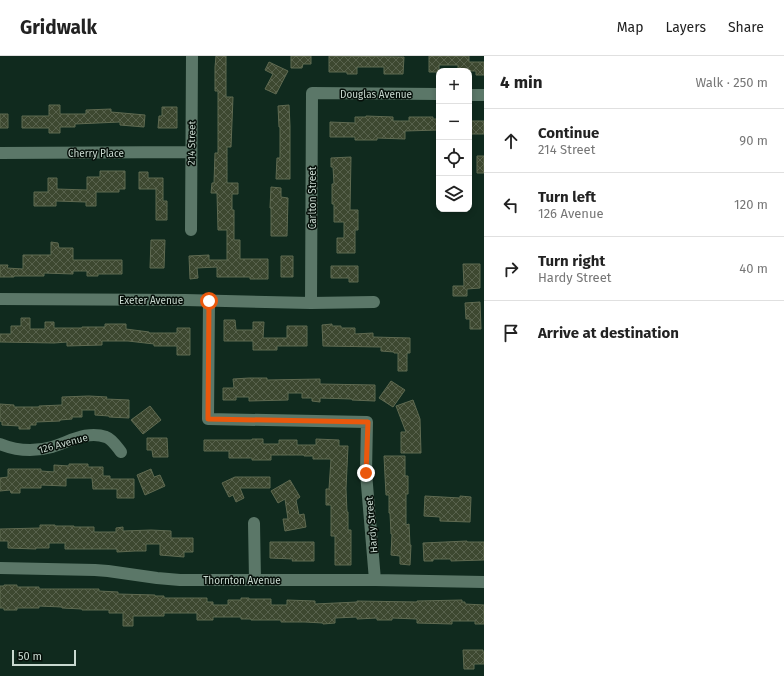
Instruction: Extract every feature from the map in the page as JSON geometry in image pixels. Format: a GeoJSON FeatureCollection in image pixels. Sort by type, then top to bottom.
{"type":"FeatureCollection","features":[{"type":"Feature","properties":{"kind":"street","name":"214 Street"},"geometry":{"type":"LineString","coordinates":[[190,230],[192,56]]}},
{"type":"Feature","properties":{"kind":"street","name":"Douglas Avenue"},"geometry":{"type":"LineString","coordinates":[[312,93],[436,94]]}},
{"type":"Feature","properties":{"kind":"street","name":"Carlton Street"},"geometry":{"type":"LineString","coordinates":[[311,303],[312,93]]}},
{"type":"Feature","properties":{"kind":"street"},"geometry":{"type":"LineString","coordinates":[[472,95],[484,95]]}},
{"type":"Feature","properties":{"kind":"street","name":"Cherry Place"},"geometry":{"type":"LineString","coordinates":[[0,153],[191,152]]}},
{"type":"Feature","properties":{"kind":"street","name":"Exeter Avenue"},"geometry":{"type":"LineString","coordinates":[[0,300],[146,300],[311,303],[374,302]]}},
{"type":"Feature","properties":{"kind":"street","name":"Hardy Street"},"geometry":{"type":"LineString","coordinates":[[209,301],[208,419],[368,422],[366,473],[375,580]]}},
{"type":"Feature","properties":{"kind":"street","name":"126 Avenue"},"geometry":{"type":"LineString","coordinates":[[0,444],[15,449],[34,451],[53,447],[75,438],[96,435],[109,438],[121,452]]}},
{"type":"Feature","properties":{"kind":"street"},"geometry":{"type":"LineString","coordinates":[[254,523],[255,580]]}},
{"type":"Feature","properties":{"kind":"street","name":"Thornton Avenue"},"geometry":{"type":"LineString","coordinates":[[0,568],[96,570],[151,578],[180,580],[375,580],[484,582]]}},
{"type":"Feature","properties":{"kind":"building"},"geometry":{"type":"Polygon","coordinates":[[[216,56],[226,56],[226,97],[233,97],[231,147],[227,147],[227,183],[238,183],[238,194],[232,194],[232,210],[234,210],[234,240],[240,240],[240,259],[268,259],[268,279],[250,279],[250,277],[217,277],[217,267],[197,268],[198,278],[190,279],[189,256],[209,255],[209,260],[227,260],[227,230],[218,230],[217,193],[211,193],[212,183],[214,183],[215,153],[218,153],[218,91],[215,91],[216,56]]]}},
{"type":"Feature","properties":{"kind":"building"},"geometry":{"type":"Polygon","coordinates":[[[291,56],[311,56],[311,64],[303,64],[302,68],[291,68],[291,56]]]}},
{"type":"Feature","properties":{"kind":"building"},"geometry":{"type":"Polygon","coordinates":[[[329,56],[404,57],[403,74],[384,74],[384,67],[357,67],[357,74],[347,74],[347,72],[329,72],[329,56]]]}},
{"type":"Feature","properties":{"kind":"building"},"geometry":{"type":"Polygon","coordinates":[[[429,56],[469,56],[469,62],[484,62],[484,75],[476,75],[476,71],[472,71],[472,68],[458,68],[458,65],[439,65],[439,68],[436,68],[436,72],[429,72],[429,56]]]}},
{"type":"Feature","properties":{"kind":"building"},"geometry":{"type":"Polygon","coordinates":[[[269,62],[288,71],[276,94],[265,89],[273,74],[265,70],[269,62]]]}},
{"type":"Feature","properties":{"kind":"building"},"geometry":{"type":"Polygon","coordinates":[[[49,105],[60,105],[60,114],[86,114],[86,110],[111,109],[111,112],[145,115],[144,127],[120,125],[120,122],[75,124],[75,127],[60,127],[60,133],[49,133],[49,128],[22,128],[22,116],[49,116],[49,105]]]}},
{"type":"Feature","properties":{"kind":"building"},"geometry":{"type":"Polygon","coordinates":[[[289,105],[290,179],[276,179],[277,158],[280,158],[278,106],[289,105]]]}},
{"type":"Feature","properties":{"kind":"building"},"geometry":{"type":"Polygon","coordinates":[[[162,107],[177,107],[177,128],[158,128],[159,116],[162,116],[162,107]]]}},
{"type":"Feature","properties":{"kind":"building"},"geometry":{"type":"Polygon","coordinates":[[[0,114],[8,114],[8,128],[0,128],[0,114]]]}},
{"type":"Feature","properties":{"kind":"building"},"geometry":{"type":"Polygon","coordinates":[[[355,117],[393,117],[393,121],[409,121],[409,117],[433,117],[433,119],[436,119],[436,130],[405,131],[405,139],[377,138],[377,140],[355,140],[355,137],[330,137],[330,122],[355,123],[355,117]]]}},
{"type":"Feature","properties":{"kind":"building"},"geometry":{"type":"Polygon","coordinates":[[[472,121],[484,121],[484,134],[472,134],[472,121]]]}},
{"type":"Feature","properties":{"kind":"building"},"geometry":{"type":"Polygon","coordinates":[[[477,156],[484,156],[484,173],[477,173],[477,156]]]}},
{"type":"Feature","properties":{"kind":"building"},"geometry":{"type":"Polygon","coordinates":[[[351,157],[350,210],[358,210],[358,230],[355,230],[355,253],[337,253],[337,238],[344,238],[344,222],[334,222],[332,184],[334,184],[331,158],[351,157]]]}},
{"type":"Feature","properties":{"kind":"building"},"geometry":{"type":"Polygon","coordinates":[[[100,171],[125,171],[125,189],[119,189],[119,192],[96,192],[96,206],[86,206],[86,202],[56,201],[56,206],[34,206],[34,192],[48,192],[48,178],[57,178],[57,189],[87,190],[87,177],[100,177],[100,171]]]}},
{"type":"Feature","properties":{"kind":"building"},"geometry":{"type":"Polygon","coordinates":[[[139,172],[148,172],[148,178],[163,178],[163,201],[167,201],[167,220],[156,220],[156,189],[139,189],[139,172]]]}},
{"type":"Feature","properties":{"kind":"building"},"geometry":{"type":"Polygon","coordinates":[[[271,187],[281,188],[281,197],[288,198],[287,236],[271,236],[271,187]]]}},
{"type":"Feature","properties":{"kind":"building"},"geometry":{"type":"Polygon","coordinates":[[[151,240],[165,240],[164,268],[150,268],[151,240]]]}},
{"type":"Feature","properties":{"kind":"building"},"geometry":{"type":"Polygon","coordinates":[[[51,242],[58,243],[59,248],[73,248],[73,260],[122,260],[122,274],[98,274],[98,276],[87,276],[87,271],[73,271],[73,274],[44,273],[44,276],[0,277],[0,265],[8,265],[7,268],[23,269],[23,255],[51,255],[51,242]]]}},
{"type":"Feature","properties":{"kind":"building"},"geometry":{"type":"Polygon","coordinates":[[[281,256],[293,256],[293,277],[281,277],[281,256]]]}},
{"type":"Feature","properties":{"kind":"building"},"geometry":{"type":"Polygon","coordinates":[[[463,264],[480,264],[480,288],[467,289],[467,296],[453,296],[453,286],[464,286],[463,264]]]}},
{"type":"Feature","properties":{"kind":"building"},"geometry":{"type":"Polygon","coordinates":[[[331,266],[358,266],[358,282],[349,282],[349,278],[331,278],[331,266]]]}},
{"type":"Feature","properties":{"kind":"building"},"geometry":{"type":"Polygon","coordinates":[[[480,302],[481,329],[470,329],[470,319],[466,319],[465,303],[480,302]]]}},
{"type":"Feature","properties":{"kind":"building"},"geometry":{"type":"Polygon","coordinates":[[[21,318],[30,318],[30,329],[45,329],[45,322],[54,322],[54,328],[105,327],[105,324],[126,324],[126,329],[149,333],[177,333],[177,328],[190,328],[190,355],[177,355],[177,346],[154,346],[154,344],[128,341],[102,341],[102,345],[67,346],[67,342],[0,342],[0,334],[11,334],[11,326],[21,326],[21,318]]]}},
{"type":"Feature","properties":{"kind":"building"},"geometry":{"type":"Polygon","coordinates":[[[224,320],[235,320],[236,330],[253,330],[253,322],[264,322],[263,338],[287,338],[287,326],[307,326],[307,346],[277,346],[277,350],[253,350],[253,341],[224,341],[224,320]]]}},
{"type":"Feature","properties":{"kind":"building"},"geometry":{"type":"Polygon","coordinates":[[[332,324],[332,326],[341,326],[341,328],[355,328],[355,334],[373,333],[373,337],[410,338],[410,353],[407,353],[407,371],[398,371],[398,353],[381,351],[381,347],[323,346],[322,325],[332,324]]]}},
{"type":"Feature","properties":{"kind":"building"},"geometry":{"type":"Polygon","coordinates":[[[267,378],[267,380],[320,379],[320,384],[375,385],[375,401],[320,398],[320,402],[312,401],[312,398],[302,398],[302,393],[288,393],[288,400],[249,401],[249,397],[236,397],[236,400],[223,400],[223,388],[234,388],[233,379],[267,378]]]}},
{"type":"Feature","properties":{"kind":"building"},"geometry":{"type":"Polygon","coordinates":[[[391,381],[405,390],[393,407],[379,398],[391,381]]]}},
{"type":"Feature","properties":{"kind":"building"},"geometry":{"type":"Polygon","coordinates":[[[62,397],[107,397],[106,399],[129,400],[129,418],[95,415],[95,410],[82,410],[82,417],[72,417],[72,419],[60,421],[36,422],[36,425],[30,425],[30,429],[19,429],[19,426],[2,425],[2,422],[0,421],[0,404],[14,405],[14,407],[62,405],[62,397]]]}},
{"type":"Feature","properties":{"kind":"building"},"geometry":{"type":"Polygon","coordinates":[[[413,400],[420,419],[421,453],[401,453],[401,432],[406,432],[396,406],[413,400]]]}},
{"type":"Feature","properties":{"kind":"building"},"geometry":{"type":"Polygon","coordinates":[[[150,406],[161,420],[143,434],[131,420],[150,406]]]}},
{"type":"Feature","properties":{"kind":"building"},"geometry":{"type":"Polygon","coordinates":[[[147,438],[167,438],[168,457],[153,457],[152,450],[147,450],[147,438]]]}},
{"type":"Feature","properties":{"kind":"building"},"geometry":{"type":"Polygon","coordinates":[[[263,439],[263,444],[279,444],[279,440],[297,440],[297,445],[316,445],[316,439],[339,440],[339,446],[348,446],[346,489],[348,530],[351,530],[351,565],[335,565],[335,536],[331,536],[331,505],[326,505],[326,489],[329,489],[331,459],[313,459],[313,456],[304,455],[271,455],[271,460],[252,460],[252,458],[229,458],[229,451],[204,451],[204,440],[263,439]]]}},
{"type":"Feature","properties":{"kind":"building"},"geometry":{"type":"Polygon","coordinates":[[[384,456],[405,456],[405,476],[408,476],[408,494],[406,494],[406,525],[409,524],[411,545],[410,565],[400,564],[400,556],[391,555],[392,534],[389,513],[389,495],[386,495],[384,456]]]}},
{"type":"Feature","properties":{"kind":"building"},"geometry":{"type":"Polygon","coordinates":[[[69,464],[88,464],[88,467],[103,467],[103,476],[110,476],[110,479],[134,479],[134,498],[117,498],[117,489],[93,489],[92,478],[66,478],[66,486],[41,485],[41,488],[20,488],[20,493],[11,493],[10,490],[0,491],[0,478],[8,477],[8,469],[41,469],[41,471],[54,472],[54,465],[69,466],[69,464]]]}},
{"type":"Feature","properties":{"kind":"building"},"geometry":{"type":"Polygon","coordinates":[[[151,469],[154,477],[160,475],[165,486],[145,495],[137,475],[151,469]]]}},
{"type":"Feature","properties":{"kind":"building"},"geometry":{"type":"Polygon","coordinates":[[[235,477],[270,477],[270,488],[240,488],[244,498],[236,502],[233,495],[229,497],[222,483],[235,477]]]}},
{"type":"Feature","properties":{"kind":"building"},"geometry":{"type":"Polygon","coordinates":[[[290,480],[300,497],[296,500],[299,515],[304,514],[306,527],[285,531],[283,519],[288,519],[285,499],[278,503],[271,491],[290,480]]]}},
{"type":"Feature","properties":{"kind":"building"},"geometry":{"type":"Polygon","coordinates":[[[425,496],[460,498],[460,496],[471,497],[470,522],[440,521],[440,517],[424,516],[425,496]]]}},
{"type":"Feature","properties":{"kind":"building"},"geometry":{"type":"Polygon","coordinates":[[[40,525],[94,527],[94,532],[116,532],[116,528],[123,527],[123,531],[171,531],[171,538],[193,538],[193,552],[184,552],[184,557],[160,555],[160,544],[146,544],[146,551],[117,552],[117,549],[65,549],[65,543],[49,543],[49,548],[8,548],[8,541],[0,541],[0,529],[40,528],[40,525]]]}},
{"type":"Feature","properties":{"kind":"building"},"geometry":{"type":"Polygon","coordinates":[[[467,541],[484,542],[484,560],[451,561],[451,559],[433,559],[433,561],[424,561],[423,543],[467,541]]]}},
{"type":"Feature","properties":{"kind":"building"},"geometry":{"type":"Polygon","coordinates":[[[270,542],[314,542],[314,561],[292,561],[293,559],[270,558],[270,542]]]}},
{"type":"Feature","properties":{"kind":"building"},"geometry":{"type":"Polygon","coordinates":[[[17,585],[17,587],[39,587],[39,589],[99,589],[99,591],[118,592],[118,594],[155,595],[164,596],[164,598],[207,598],[207,602],[213,602],[213,605],[228,605],[228,600],[241,600],[241,598],[271,599],[271,605],[287,605],[287,600],[315,601],[315,604],[357,601],[417,602],[462,600],[465,604],[484,605],[484,624],[475,624],[475,621],[452,621],[452,624],[417,623],[417,619],[392,618],[392,620],[377,620],[377,618],[357,619],[357,617],[335,618],[335,623],[323,624],[281,622],[281,620],[251,620],[241,619],[241,617],[213,617],[213,620],[197,620],[197,613],[164,613],[164,616],[133,616],[133,626],[123,626],[123,613],[109,613],[109,610],[82,610],[39,606],[39,608],[17,608],[17,610],[4,610],[4,608],[0,608],[0,586],[17,585]]]}},
{"type":"Feature","properties":{"kind":"building"},"geometry":{"type":"Polygon","coordinates":[[[463,650],[483,650],[484,664],[474,664],[474,669],[464,669],[463,650]]]}},
{"type":"Feature","properties":{"kind":"route"},"geometry":{"type":"LineString","coordinates":[[209,301],[208,419],[368,422],[366,473]]}}]}
